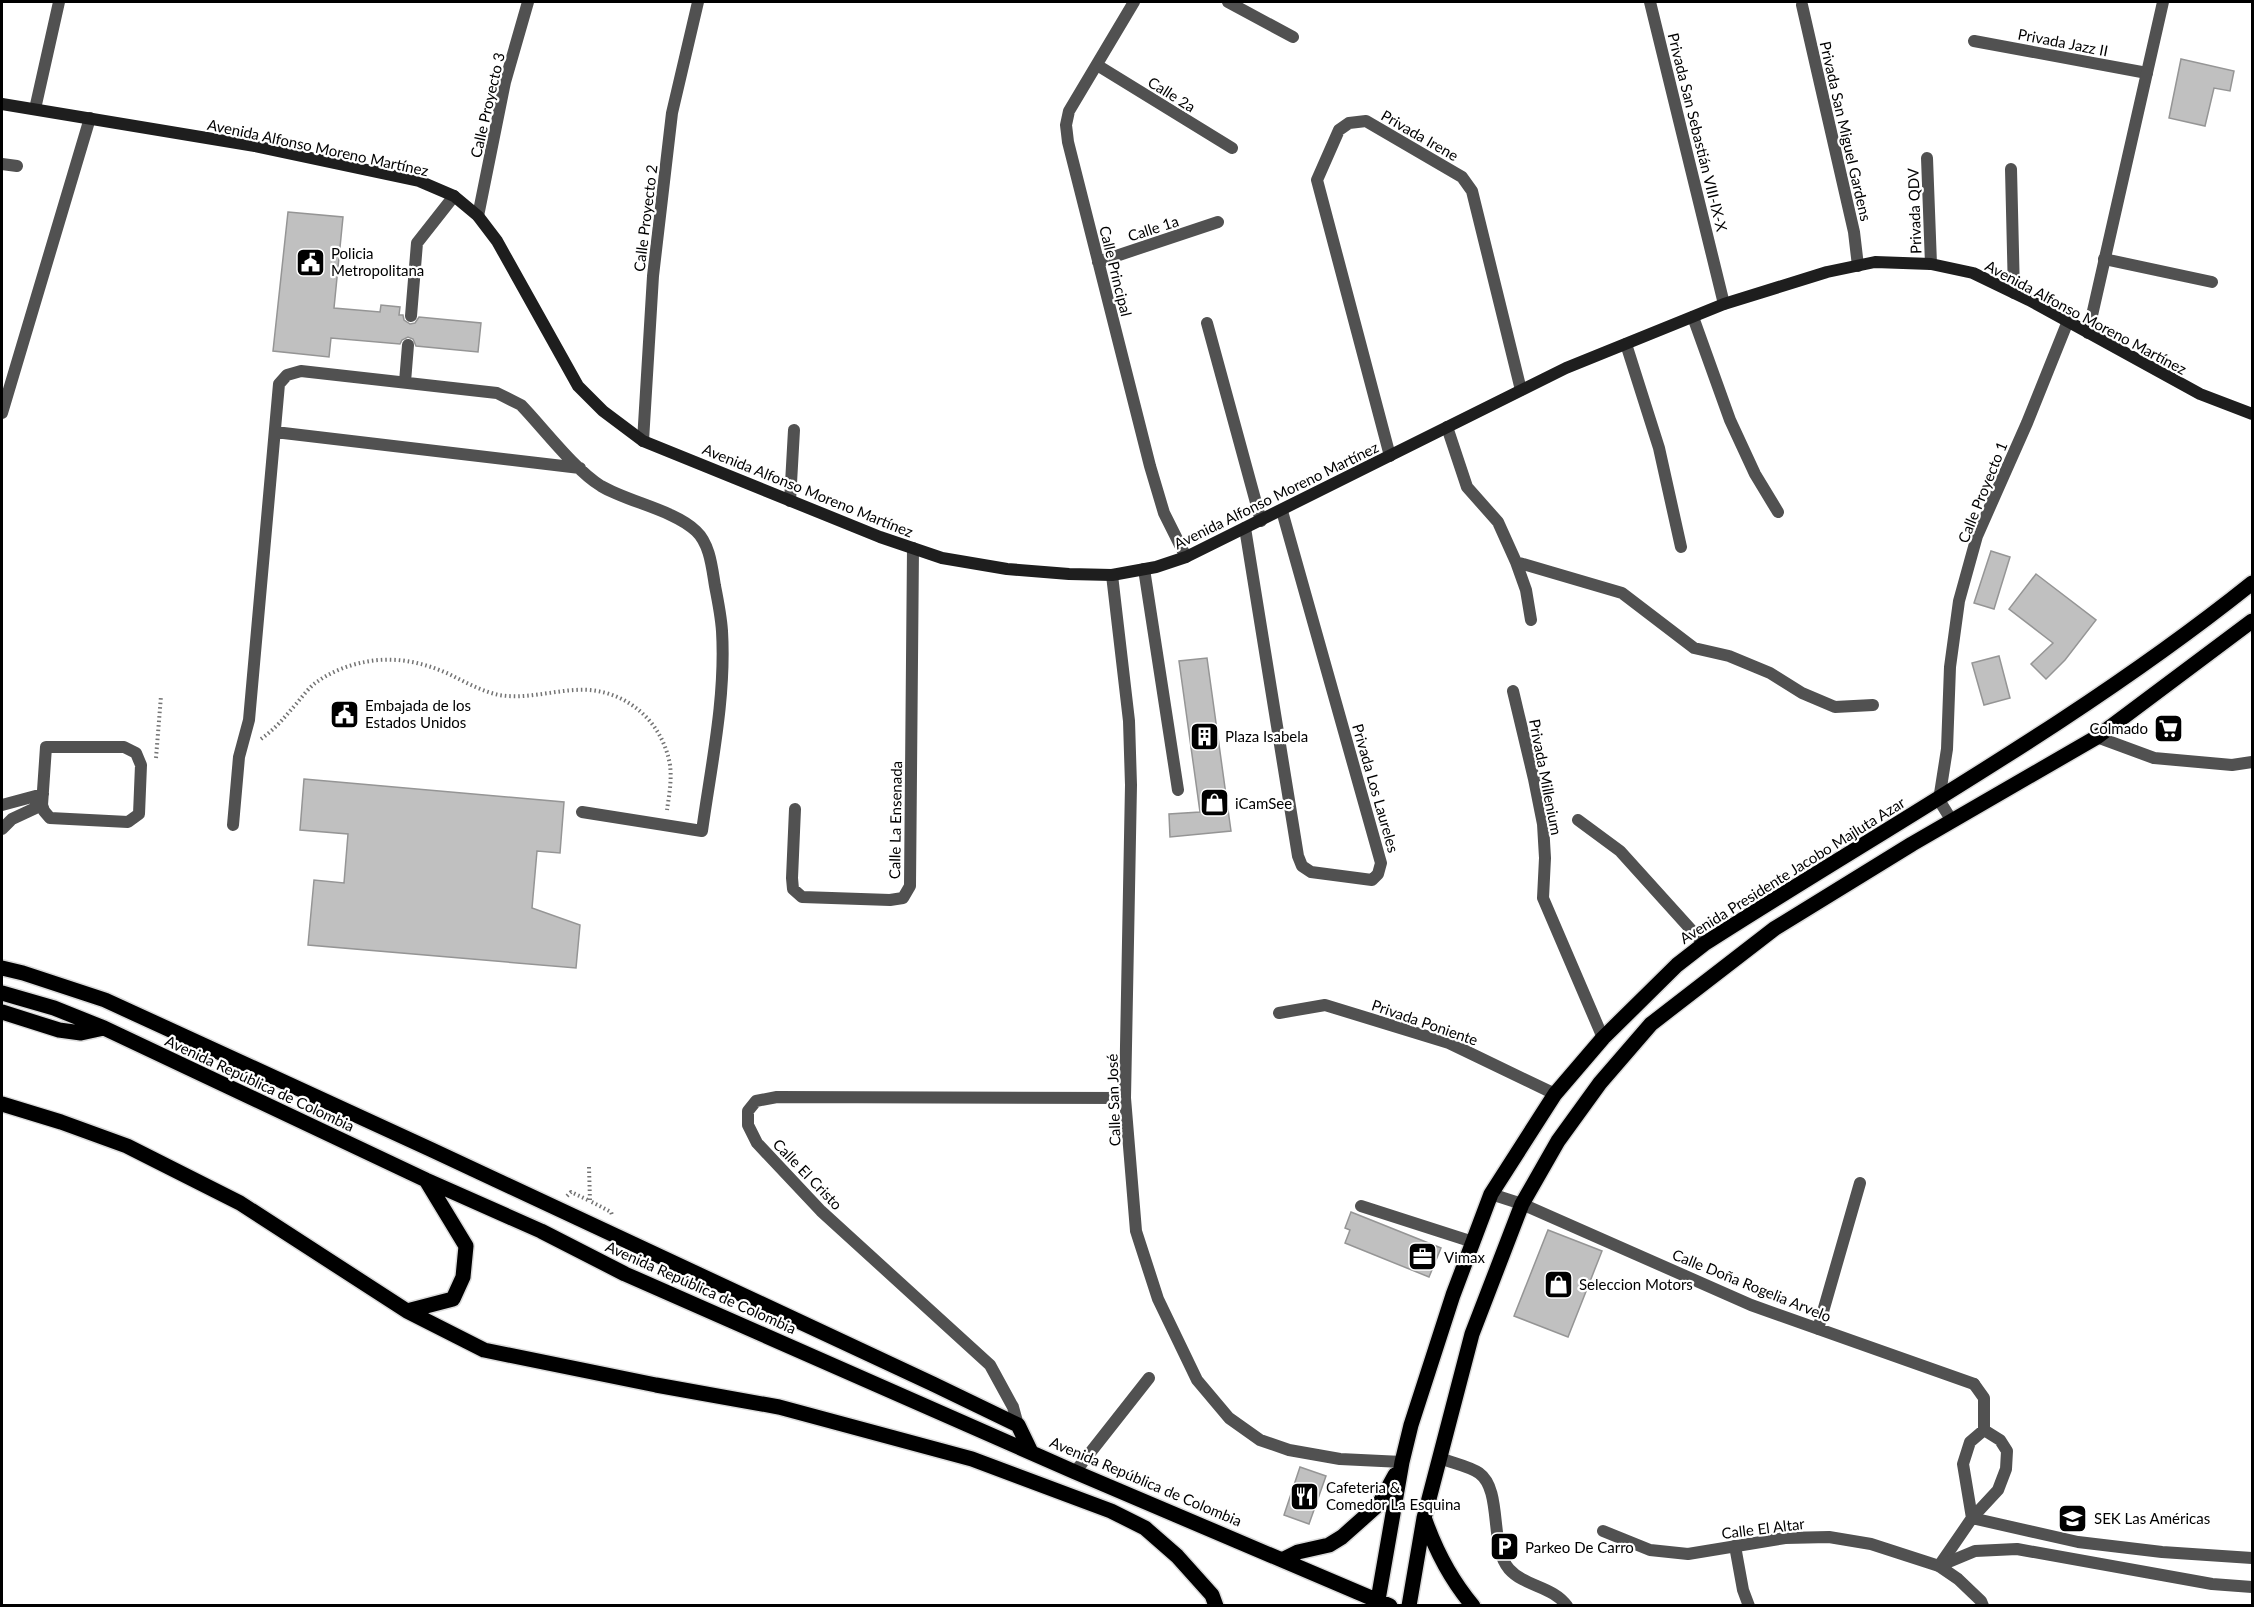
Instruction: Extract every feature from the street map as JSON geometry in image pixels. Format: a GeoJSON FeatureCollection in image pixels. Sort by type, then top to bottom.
{"type":"FeatureCollection","features":[{"type":"Feature","properties":{"kind":"main road","name":"Avenida Alfonso Moreno Martínez"},"geometry":{"type":"LineString","coordinates":[[2,104],[255,146],[408,178],[454,196],[478,216],[497,241],[578,386],[603,411],[643,441],[880,537],[942,558],[1007,569],[1112,575],[1186,557],[1566,368],[1725,304],[1827,272],[1875,262],[1931,264],[1973,273],[2068,321],[2200,394],[2253,414]]}},
{"type":"Feature","properties":{"kind":"main road","name":"Avenida Presidente Jacobo Majluta Azar"},"geometry":{"type":"LineString","coordinates":[[1384,1603],[1402,1461],[1452,1295],[1491,1194],[1555,1094],[1603,1038],[1677,965],[1704,944],[1940,800],[2185,635],[2253,583]]}},
{"type":"Feature","properties":{"kind":"main road"},"geometry":{"type":"LineString","coordinates":[[1409,1605],[1424,1518],[1472,1334],[1522,1204],[1558,1142],[1600,1083],[1651,1024],[1774,929],[1952,821],[2097,737],[2253,621]]}},
{"type":"Feature","properties":{"kind":"main road"},"geometry":{"type":"LineString","coordinates":[[2,968],[105,1000],[432,1150],[1018,1425],[1031,1452]]}},
{"type":"Feature","properties":{"kind":"main road","name":"Avenida República de Colombia"},"geometry":{"type":"LineString","coordinates":[[2,993],[54,1008],[104,1028],[426,1180],[541,1231],[636,1279],[1075,1472],[1384,1603]]}},
{"type":"Feature","properties":{"kind":"main road"},"geometry":{"type":"LineString","coordinates":[[2,1012],[59,1030],[81,1033],[104,1028]]}},
{"type":"Feature","properties":{"kind":"main road"},"geometry":{"type":"LineString","coordinates":[[6,1104],[127,1146],[240,1203],[407,1311],[484,1350],[779,1407],[972,1459],[1111,1511],[1145,1528],[1177,1556],[1212,1595],[1216,1605]]}},
{"type":"Feature","properties":{"kind":"main road"},"geometry":{"type":"LineString","coordinates":[[407,1311],[453,1299],[463,1276],[466,1246],[426,1180]]}},
{"type":"Feature","properties":{"kind":"main road"},"geometry":{"type":"LineString","coordinates":[[1284,1559],[1298,1552],[1329,1545],[1342,1537],[1379,1504],[1402,1461]]}},
{"type":"Feature","properties":{"kind":"main road"},"geometry":{"type":"LineString","coordinates":[[1424,1518],[1435,1549],[1464,1595],[1473,1605]]}},
{"type":"Feature","properties":{"kind":"street"},"geometry":{"type":"LineString","coordinates":[[35,109],[59,2]]}},
{"type":"Feature","properties":{"kind":"street","name":"Calle Proyecto 3"},"geometry":{"type":"LineString","coordinates":[[478,216],[505,82],[528,2]]}},
{"type":"Feature","properties":{"kind":"street","name":"Calle Proyecto 2"},"geometry":{"type":"LineString","coordinates":[[643,441],[653,276],[672,113],[698,2]]}},
{"type":"Feature","properties":{"kind":"street","name":"Calle Principal"},"geometry":{"type":"LineString","coordinates":[[1134,2],[1068,111],[1066,125],[1068,142],[1150,466],[1164,513],[1186,557]]}},
{"type":"Feature","properties":{"kind":"street"},"geometry":{"type":"LineString","coordinates":[[1228,2],[1293,37]]}},
{"type":"Feature","properties":{"kind":"street","name":"Privada San Sebastián VIII-IX-X"},"geometry":{"type":"LineString","coordinates":[[1650,2],[1725,304]]}},
{"type":"Feature","properties":{"kind":"street"},"geometry":{"type":"LineString","coordinates":[[2088,333],[2163,2]]}},
{"type":"Feature","properties":{"kind":"street","name":"Privada San Miguel Gardens"},"geometry":{"type":"LineString","coordinates":[[1802,4],[1854,232],[1858,266]]}},
{"type":"Feature","properties":{"kind":"street","name":"Privada Jazz II"},"geometry":{"type":"LineString","coordinates":[[1974,40],[2147,74]]}},
{"type":"Feature","properties":{"kind":"street","name":"Calle 2a"},"geometry":{"type":"LineString","coordinates":[[1097,65],[1232,148]]}},
{"type":"Feature","properties":{"kind":"street"},"geometry":{"type":"LineString","coordinates":[[2,408],[90,118]]}},
{"type":"Feature","properties":{"kind":"street","name":"Privada Irene"},"geometry":{"type":"LineString","coordinates":[[1390,456],[1317,180],[1339,130],[1349,123],[1366,121],[1462,177],[1472,191],[1521,390]]}},
{"type":"Feature","properties":{"kind":"street","name":"Privada QDV"},"geometry":{"type":"LineString","coordinates":[[1927,158],[1931,264]]}},
{"type":"Feature","properties":{"kind":"street"},"geometry":{"type":"LineString","coordinates":[[2,164],[17,166]]}},
{"type":"Feature","properties":{"kind":"street"},"geometry":{"type":"LineString","coordinates":[[2011,170],[2014,293]]}},
{"type":"Feature","properties":{"kind":"street"},"geometry":{"type":"LineString","coordinates":[[411,316],[417,243],[454,196]]}},
{"type":"Feature","properties":{"kind":"street","name":"Calle 1a"},"geometry":{"type":"LineString","coordinates":[[1098,262],[1218,222]]}},
{"type":"Feature","properties":{"kind":"street"},"geometry":{"type":"LineString","coordinates":[[2104,259],[2212,282]]}},
{"type":"Feature","properties":{"kind":"street"},"geometry":{"type":"LineString","coordinates":[[1693,317],[1730,420],[1755,474],[1778,512]]}},
{"type":"Feature","properties":{"kind":"street","name":"Calle Proyecto 1"},"geometry":{"type":"LineString","coordinates":[[1940,800],[1947,750],[1950,667],[1959,600],[1977,536],[2068,321]]}},
{"type":"Feature","properties":{"kind":"street"},"geometry":{"type":"LineString","coordinates":[[1207,322],[1261,521]]}},
{"type":"Feature","properties":{"kind":"street"},"geometry":{"type":"LineString","coordinates":[[1626,344],[1659,448],[1681,547]]}},
{"type":"Feature","properties":{"kind":"street"},"geometry":{"type":"LineString","coordinates":[[405,382],[408,345]]}},
{"type":"Feature","properties":{"kind":"street"},"geometry":{"type":"LineString","coordinates":[[232,825],[239,757],[249,720],[279,384],[287,375],[301,371],[497,393],[521,405],[580,468],[600,485],[679,520],[696,531],[708,552],[722,630],[722,690],[702,831],[582,812]]}},
{"type":"Feature","properties":{"kind":"street"},"geometry":{"type":"LineString","coordinates":[[1447,427],[1467,487],[1497,522],[1516,562],[1526,590],[1531,620]]}},
{"type":"Feature","properties":{"kind":"street"},"geometry":{"type":"LineString","coordinates":[[790,501],[794,430]]}},
{"type":"Feature","properties":{"kind":"street"},"geometry":{"type":"LineString","coordinates":[[275,432],[580,468]]}},
{"type":"Feature","properties":{"kind":"street","name":"Privada Los Laureles"},"geometry":{"type":"LineString","coordinates":[[1245,528],[1298,856],[1302,866],[1311,872],[1372,880],[1378,874],[1381,863],[1282,511]]}},
{"type":"Feature","properties":{"kind":"street","name":"Calle La Ensenada"},"geometry":{"type":"LineString","coordinates":[[795,808],[792,878],[793,889],[802,897],[890,900],[903,898],[910,886],[913,548]]}},
{"type":"Feature","properties":{"kind":"street"},"geometry":{"type":"LineString","coordinates":[[1516,562],[1622,593],[1694,648],[1729,657],[1770,673],[1802,693],[1835,707],[1873,705]]}},
{"type":"Feature","properties":{"kind":"street"},"geometry":{"type":"LineString","coordinates":[[1144,569],[1178,790]]}},
{"type":"Feature","properties":{"kind":"street","name":"Calle San José"},"geometry":{"type":"LineString","coordinates":[[1112,575],[1129,721],[1130,753],[1125,1098],[1136,1231],[1158,1299],[1197,1380],[1229,1418],[1260,1440],[1289,1450],[1340,1460],[1402,1461]]}},
{"type":"Feature","properties":{"kind":"street","name":"Privada Millenium"},"geometry":{"type":"LineString","coordinates":[[1513,691],[1543,825],[1544,898],[1603,1038]]}},
{"type":"Feature","properties":{"kind":"street"},"geometry":{"type":"LineString","coordinates":[[2097,737],[2154,758],[2232,765],[2253,762]]}},
{"type":"Feature","properties":{"kind":"street"},"geometry":{"type":"LineString","coordinates":[[46,747],[124,747],[136,753],[141,765],[140,810],[136,817],[128,822],[56,819],[47,815],[42,800],[46,747]]}},
{"type":"Feature","properties":{"kind":"street"},"geometry":{"type":"LineString","coordinates":[[2,805],[42,800]]}},
{"type":"Feature","properties":{"kind":"street"},"geometry":{"type":"LineString","coordinates":[[2,829],[12,819],[42,800]]}},
{"type":"Feature","properties":{"kind":"street"},"geometry":{"type":"LineString","coordinates":[[1940,800],[1952,821]]}},
{"type":"Feature","properties":{"kind":"street"},"geometry":{"type":"LineString","coordinates":[[1578,820],[1620,851],[1704,944]]}},
{"type":"Feature","properties":{"kind":"street","name":"Privada Poniente"},"geometry":{"type":"LineString","coordinates":[[1279,1013],[1325,1005],[1449,1043],[1555,1094]]}},
{"type":"Feature","properties":{"kind":"street","name":"Calle El Cristo"},"geometry":{"type":"LineString","coordinates":[[1018,1425],[1013,1407],[990,1365],[821,1211],[757,1143],[748,1125],[748,1111],[756,1101],[777,1097],[1125,1098]]}},
{"type":"Feature","properties":{"kind":"street"},"geometry":{"type":"LineString","coordinates":[[1818,1329],[1860,1183]]}},
{"type":"Feature","properties":{"kind":"street","name":"Calle Doña Rogelia Arvelo"},"geometry":{"type":"LineString","coordinates":[[1491,1194],[1522,1204],[1751,1305],[1974,1384],[1984,1398],[1983,1430]]}},
{"type":"Feature","properties":{"kind":"street"},"geometry":{"type":"LineString","coordinates":[[1360,1206],[1473,1242]]}},
{"type":"Feature","properties":{"kind":"street"},"geometry":{"type":"LineString","coordinates":[[1075,1472],[1149,1378]]}},
{"type":"Feature","properties":{"kind":"street"},"geometry":{"type":"LineString","coordinates":[[1939,1566],[1972,1518],[1998,1490],[2007,1469],[2007,1451],[2000,1440],[1983,1430],[1970,1442],[1964,1464],[1972,1518]]}},
{"type":"Feature","properties":{"kind":"street"},"geometry":{"type":"LineString","coordinates":[[1440,1458],[1479,1472],[1490,1484],[1498,1540],[1508,1568],[1522,1579],[1555,1593],[1567,1605]]}},
{"type":"Feature","properties":{"kind":"street"},"geometry":{"type":"LineString","coordinates":[[1972,1518],[2078,1542],[2162,1552],[2253,1558]]}},
{"type":"Feature","properties":{"kind":"street","name":"Calle El Altar"},"geometry":{"type":"LineString","coordinates":[[1603,1531],[1650,1550],[1688,1554],[1785,1538],[1829,1536],[1871,1544],[1939,1566],[1958,1579],[1983,1605]]}},
{"type":"Feature","properties":{"kind":"street"},"geometry":{"type":"LineString","coordinates":[[1736,1546],[1743,1590],[1749,1605]]}},
{"type":"Feature","properties":{"kind":"street"},"geometry":{"type":"LineString","coordinates":[[1939,1566],[1975,1551],[2017,1549],[2212,1584],[2253,1587]]}},
{"type":"Feature","properties":{"kind":"path"},"geometry":{"type":"LineString","coordinates":[[239,757],[275,728],[313,684],[336,671],[365,662],[393,660],[420,663],[475,688],[499,694],[529,697],[589,690],[618,696],[644,713],[662,739],[670,766],[670,794],[664,825]]}},
{"type":"Feature","properties":{"kind":"path"},"geometry":{"type":"LineString","coordinates":[[141,765],[156,761],[161,696]]}},
{"type":"Feature","properties":{"kind":"building"},"geometry":{"type":"Polygon","coordinates":[[[2181,59],[2234,71],[2230,91],[2214,88],[2205,126],[2169,118],[2181,59]]]}},
{"type":"Feature","properties":{"kind":"building","name":"Policia Metropolitana"},"geometry":{"type":"Polygon","coordinates":[[[288,212],[343,217],[334,308],[380,312],[381,305],[400,307],[399,315],[403,315],[404,320],[410,324],[415,323],[419,317],[481,323],[478,352],[416,346],[413,339],[408,337],[400,344],[331,338],[329,357],[273,351],[288,212]]]}},
{"type":"Feature","properties":{"kind":"building"},"geometry":{"type":"Polygon","coordinates":[[[1991,551],[2010,557],[1994,609],[1974,603],[1991,551]]]}},
{"type":"Feature","properties":{"kind":"building"},"geometry":{"type":"Polygon","coordinates":[[[2036,574],[2096,620],[2065,660],[2046,679],[2031,664],[2053,643],[2009,609],[2036,574]]]}},
{"type":"Feature","properties":{"kind":"building"},"geometry":{"type":"Polygon","coordinates":[[[1999,656],[2010,698],[1984,705],[1972,663],[1999,656]]]}},
{"type":"Feature","properties":{"kind":"building","name":"Plaza Isabela"},"geometry":{"type":"Polygon","coordinates":[[[1207,658],[1231,831],[1170,837],[1169,814],[1200,812],[1179,661],[1207,658]]]}},
{"type":"Feature","properties":{"kind":"building"},"geometry":{"type":"Polygon","coordinates":[[[304,779],[564,802],[560,853],[537,851],[532,908],[580,925],[576,968],[308,945],[314,880],[344,883],[348,834],[300,830],[304,779]]]}},
{"type":"Feature","properties":{"kind":"building"},"geometry":{"type":"Polygon","coordinates":[[[1351,1212],[1441,1248],[1429,1277],[1345,1243],[1350,1230],[1345,1228],[1351,1212]]]}},
{"type":"Feature","properties":{"kind":"building","name":"Seleccion Motors"},"geometry":{"type":"Polygon","coordinates":[[[1548,1230],[1602,1251],[1568,1337],[1514,1316],[1548,1230]]]}},
{"type":"Feature","properties":{"kind":"building","name":"Cafeteria & Comedor La Esquina"},"geometry":{"type":"Polygon","coordinates":[[[1300,1467],[1326,1476],[1309,1524],[1284,1515],[1300,1467]]]}},
{"type":"Feature","properties":{"kind":"place","name":"Policia Metropolitana"},"geometry":{"type":"Point","coordinates":[310,262]}},
{"type":"Feature","properties":{"kind":"place","name":"Embajada de los Estados Unidos"},"geometry":{"type":"Point","coordinates":[344,714]}},
{"type":"Feature","properties":{"kind":"place","name":"Colmado"},"geometry":{"type":"Point","coordinates":[2169,728]}},
{"type":"Feature","properties":{"kind":"place","name":"Plaza Isabela"},"geometry":{"type":"Point","coordinates":[1204,736]}},
{"type":"Feature","properties":{"kind":"place","name":"iCamSee"},"geometry":{"type":"Point","coordinates":[1214,803]}},
{"type":"Feature","properties":{"kind":"place","name":"Vimax"},"geometry":{"type":"Point","coordinates":[1423,1257]}},
{"type":"Feature","properties":{"kind":"place","name":"Seleccion Motors"},"geometry":{"type":"Point","coordinates":[1558,1284]}},
{"type":"Feature","properties":{"kind":"place","name":"Cafeteria & Comedor La Esquina"},"geometry":{"type":"Point","coordinates":[1305,1496]}},
{"type":"Feature","properties":{"kind":"place","name":"SEK Las Américas"},"geometry":{"type":"Point","coordinates":[2073,1518]}},
{"type":"Feature","properties":{"kind":"place","name":"Parkeo De Carro"},"geometry":{"type":"Point","coordinates":[1504,1547]}}]}
